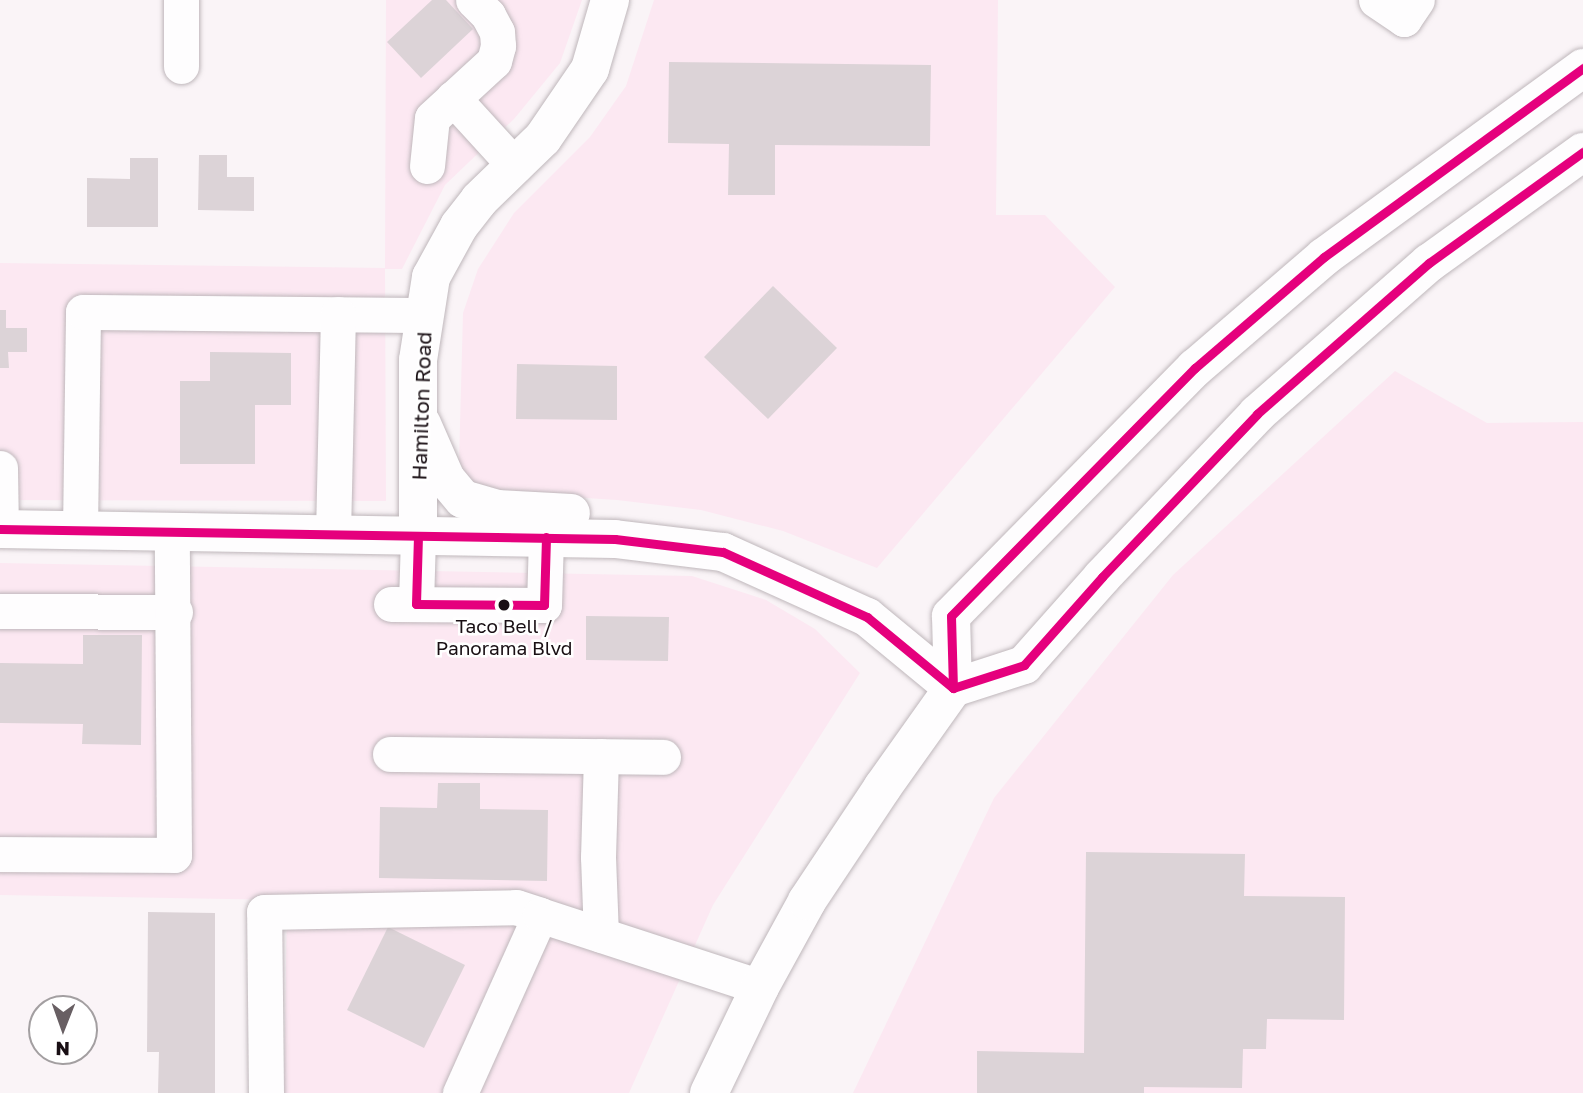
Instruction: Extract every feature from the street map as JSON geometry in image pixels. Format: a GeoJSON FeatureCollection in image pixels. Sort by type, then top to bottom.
{"type":"FeatureCollection","features":[{"type":"Feature","properties":{"kind":"main road","name":"Hamilton Road"},"geometry":{"type":"LineString","coordinates":[[418,536],[418,360],[431,276],[460,226],[479,200],[543,138],[590,69],[610,0]]}},
{"type":"Feature","properties":{"kind":"main road"},"geometry":{"type":"LineString","coordinates":[[953,688],[951,616],[1195,368],[1324,257],[1583,68]]}},
{"type":"Feature","properties":{"kind":"main road"},"geometry":{"type":"LineString","coordinates":[[709,1093],[760,987],[807,901],[953,688],[1024,665],[1102,577],[1257,414],[1429,263],[1583,152]]}},
{"type":"Feature","properties":{"kind":"main road"},"geometry":{"type":"LineString","coordinates":[[417,412],[446,479],[463,499],[497,509],[575,514],[615,538]]}},
{"type":"Feature","properties":{"kind":"main road"},"geometry":{"type":"LineString","coordinates":[[0,529],[615,538],[723,552],[867,617],[953,688]]}},
{"type":"Feature","properties":{"kind":"street"},"geometry":{"type":"LineString","coordinates":[[181,0],[181,66]]}},
{"type":"Feature","properties":{"kind":"street"},"geometry":{"type":"LineString","coordinates":[[427,166],[432,118],[494,61],[498,46],[497,32],[488,15],[473,0]]}},
{"type":"Feature","properties":{"kind":"street"},"geometry":{"type":"LineString","coordinates":[[1376,0],[1404,19],[1417,0]]}},
{"type":"Feature","properties":{"kind":"street"},"geometry":{"type":"LineString","coordinates":[[453,98],[514,166]]}},
{"type":"Feature","properties":{"kind":"street"},"geometry":{"type":"LineString","coordinates":[[80,530],[83,312],[425,315]]}},
{"type":"Feature","properties":{"kind":"street"},"geometry":{"type":"LineString","coordinates":[[333,534],[338,314]]}},
{"type":"Feature","properties":{"kind":"street"},"geometry":{"type":"LineString","coordinates":[[0,468],[0,529]]}},
{"type":"Feature","properties":{"kind":"street"},"geometry":{"type":"LineString","coordinates":[[0,854],[174,855],[175,612],[172,530]]}},
{"type":"Feature","properties":{"kind":"street"},"geometry":{"type":"LineString","coordinates":[[418,536],[404,604],[544,605],[546,537]]}},
{"type":"Feature","properties":{"kind":"street"},"geometry":{"type":"LineString","coordinates":[[0,611],[175,612]]}},
{"type":"Feature","properties":{"kind":"street"},"geometry":{"type":"LineString","coordinates":[[390,754],[663,757]]}},
{"type":"Feature","properties":{"kind":"street"},"geometry":{"type":"LineString","coordinates":[[601,756],[598,857],[601,935]]}},
{"type":"Feature","properties":{"kind":"street"},"geometry":{"type":"LineString","coordinates":[[266,1093],[264,912],[516,907],[760,987]]}},
{"type":"Feature","properties":{"kind":"street"},"geometry":{"type":"LineString","coordinates":[[460,1093],[540,915]]}},
{"type":"Feature","properties":{"kind":"shaded area"},"geometry":{"type":"Polygon","coordinates":[[[386,0],[582,0],[560,63],[514,119],[445,185],[402,269],[385,269],[386,501],[0,500],[0,263],[385,268],[386,0]]]}},
{"type":"Feature","properties":{"kind":"shaded area"},"geometry":{"type":"Polygon","coordinates":[[[654,0],[998,0],[996,215],[1045,215],[1115,287],[877,568],[783,531],[701,510],[617,500],[494,492],[469,482],[459,463],[463,313],[478,269],[514,213],[590,137],[626,86],[654,0]]]}},
{"type":"Feature","properties":{"kind":"shaded area"},"geometry":{"type":"Polygon","coordinates":[[[1395,371],[1487,423],[1583,422],[1583,1093],[853,1093],[994,798],[1173,575],[1395,371]]]}},
{"type":"Feature","properties":{"kind":"shaded area"},"geometry":{"type":"Polygon","coordinates":[[[0,563],[692,576],[766,600],[815,629],[860,673],[713,905],[629,1093],[284,1093],[287,900],[0,895],[0,563]]]}},
{"type":"Feature","properties":{"kind":"building"},"geometry":{"type":"Polygon","coordinates":[[[432,0],[446,0],[473,29],[421,78],[387,42],[432,0]]]}},
{"type":"Feature","properties":{"kind":"building"},"geometry":{"type":"Polygon","coordinates":[[[669,62],[931,65],[930,146],[775,145],[775,195],[728,195],[729,144],[668,143],[669,62]]]}},
{"type":"Feature","properties":{"kind":"building"},"geometry":{"type":"Polygon","coordinates":[[[199,155],[227,155],[227,177],[254,177],[254,211],[198,210],[199,155]]]}},
{"type":"Feature","properties":{"kind":"building"},"geometry":{"type":"Polygon","coordinates":[[[130,158],[158,158],[158,227],[87,227],[87,178],[130,179],[130,158]]]}},
{"type":"Feature","properties":{"kind":"building"},"geometry":{"type":"Polygon","coordinates":[[[773,286],[837,348],[768,419],[704,357],[773,286]]]}},
{"type":"Feature","properties":{"kind":"building"},"geometry":{"type":"Polygon","coordinates":[[[0,310],[6,310],[6,328],[27,328],[27,352],[8,352],[9,368],[0,368],[0,310]]]}},
{"type":"Feature","properties":{"kind":"building"},"geometry":{"type":"Polygon","coordinates":[[[210,352],[291,353],[291,405],[255,405],[255,464],[180,464],[180,381],[210,381],[210,352]]]}},
{"type":"Feature","properties":{"kind":"building"},"geometry":{"type":"Polygon","coordinates":[[[517,364],[617,366],[617,420],[516,419],[517,364]]]}},
{"type":"Feature","properties":{"kind":"building"},"geometry":{"type":"Polygon","coordinates":[[[586,616],[669,617],[668,661],[586,660],[586,616]]]}},
{"type":"Feature","properties":{"kind":"building"},"geometry":{"type":"Polygon","coordinates":[[[83,635],[142,635],[141,745],[82,744],[83,724],[0,723],[0,663],[83,664],[83,635]]]}},
{"type":"Feature","properties":{"kind":"building"},"geometry":{"type":"Polygon","coordinates":[[[438,783],[480,783],[480,809],[548,810],[547,881],[379,878],[380,807],[437,808],[438,783]]]}},
{"type":"Feature","properties":{"kind":"building"},"geometry":{"type":"Polygon","coordinates":[[[1086,852],[1245,854],[1244,896],[1345,897],[1344,1020],[1267,1019],[1266,1049],[1243,1049],[1242,1088],[1144,1087],[1144,1093],[977,1093],[977,1051],[1084,1053],[1086,852]]]}},
{"type":"Feature","properties":{"kind":"building"},"geometry":{"type":"Polygon","coordinates":[[[148,912],[215,913],[215,1093],[158,1093],[159,1052],[147,1052],[148,912]]]}},
{"type":"Feature","properties":{"kind":"building"},"geometry":{"type":"Polygon","coordinates":[[[388,927],[465,965],[424,1048],[347,1010],[388,927]]]}},
{"type":"Feature","properties":{"kind":"transit line"},"geometry":{"type":"LineString","coordinates":[[953,688],[951,616],[1195,368],[1324,257],[1583,68]]}},
{"type":"Feature","properties":{"kind":"transit line"},"geometry":{"type":"LineString","coordinates":[[953,688],[1024,665],[1102,577],[1257,414],[1429,263],[1583,152]]}},
{"type":"Feature","properties":{"kind":"transit line"},"geometry":{"type":"LineString","coordinates":[[0,529],[615,539],[723,552],[867,617],[953,688]]}},
{"type":"Feature","properties":{"kind":"transit line"},"geometry":{"type":"LineString","coordinates":[[418,536],[416,604],[544,605],[546,537]]}},
{"type":"Feature","properties":{"kind":"place","name":"Taco Bell / Panorama Blvd"},"geometry":{"type":"Point","coordinates":[504,605]}}]}
